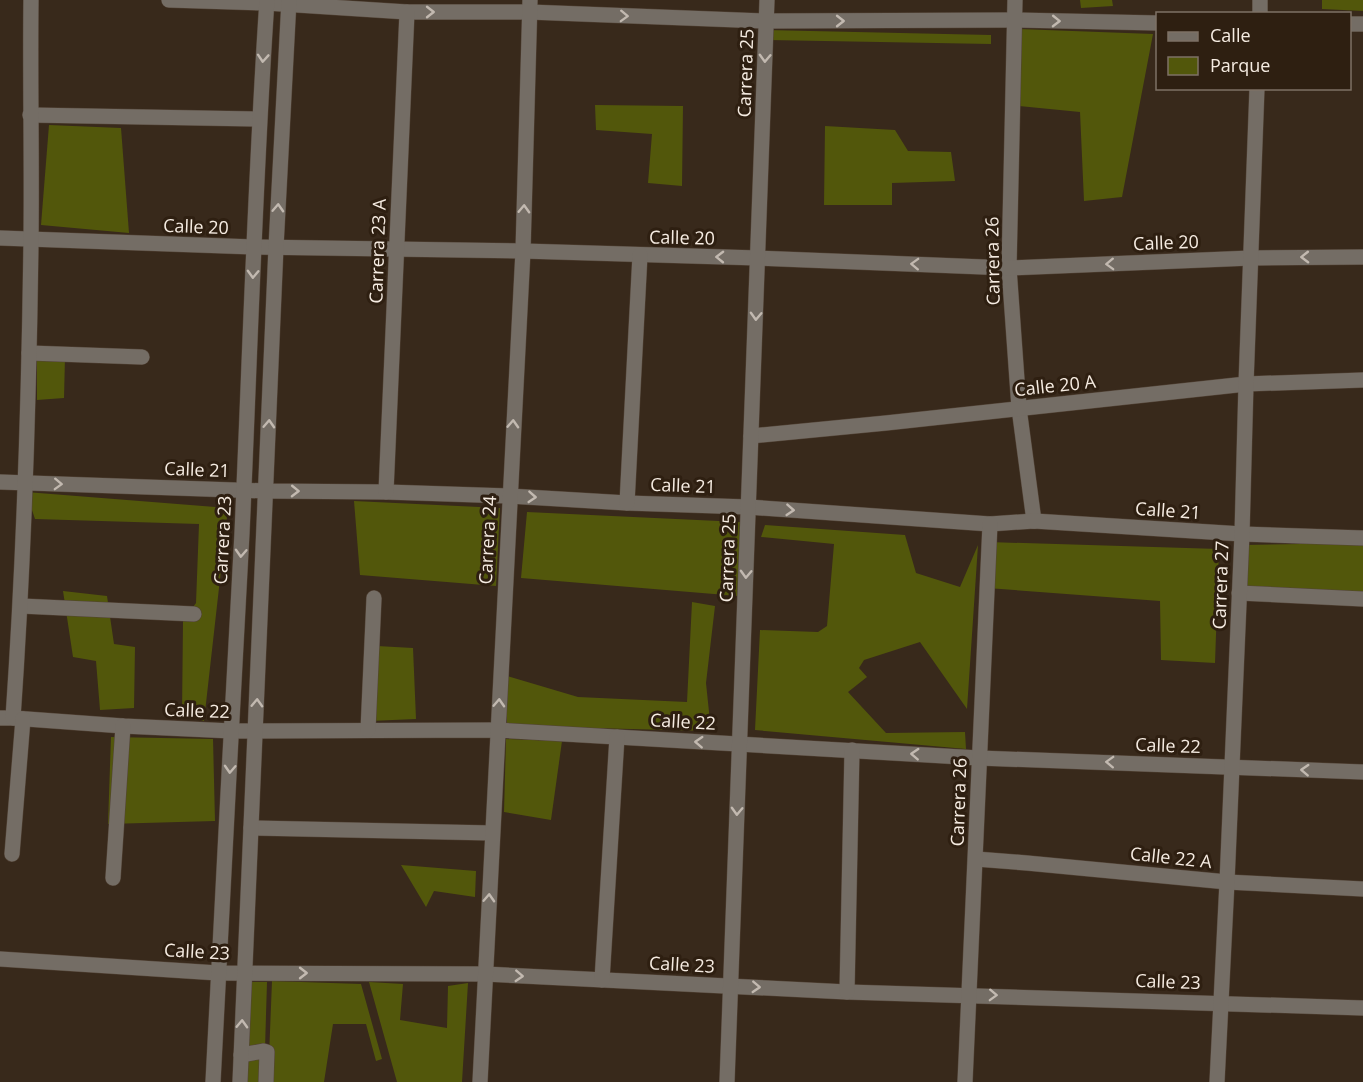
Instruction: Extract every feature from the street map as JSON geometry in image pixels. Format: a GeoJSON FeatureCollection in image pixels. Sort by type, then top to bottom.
{"type":"FeatureCollection","features":[{"type":"Feature","properties":{"kind":"street"},"geometry":{"type":"LineString","coordinates":[[12,854],[12,718],[21,606],[29,353],[31,0]]}},
{"type":"Feature","properties":{"kind":"street"},"geometry":{"type":"LineString","coordinates":[[169,0],[289,2],[407,12],[530,6],[767,21],[1015,20],[1156,23]]}},
{"type":"Feature","properties":{"kind":"street","name":"Carrera 25"},"geometry":{"type":"LineString","coordinates":[[727,1082],[767,0]]}},
{"type":"Feature","properties":{"kind":"street","name":"Carrera 26"},"geometry":{"type":"LineString","coordinates":[[1015,0],[1009,268],[1019,408],[1034,521]]}},
{"type":"Feature","properties":{"kind":"street","name":"Carrera 23"},"geometry":{"type":"LineString","coordinates":[[213,1082],[244,490],[266,2]]}},
{"type":"Feature","properties":{"kind":"street"},"geometry":{"type":"LineString","coordinates":[[240,1082],[276,247],[289,2]]}},
{"type":"Feature","properties":{"kind":"street","name":"Carrera 24"},"geometry":{"type":"LineString","coordinates":[[480,1082],[523,251],[530,6]]}},
{"type":"Feature","properties":{"kind":"street","name":"Carrera 23 A"},"geometry":{"type":"LineString","coordinates":[[386,492],[407,12]]}},
{"type":"Feature","properties":{"kind":"street","name":"Carrera 27"},"geometry":{"type":"LineString","coordinates":[[1217,1082],[1242,534],[1257,90]]}},
{"type":"Feature","properties":{"kind":"street"},"geometry":{"type":"LineString","coordinates":[[30,115],[259,119]]}},
{"type":"Feature","properties":{"kind":"street","name":"Calle 20"},"geometry":{"type":"LineString","coordinates":[[0,238],[254,247],[523,251],[1009,268],[1251,258],[1363,257]]}},
{"type":"Feature","properties":{"kind":"street"},"geometry":{"type":"LineString","coordinates":[[627,503],[640,255]]}},
{"type":"Feature","properties":{"kind":"street"},"geometry":{"type":"LineString","coordinates":[[29,353],[142,357]]}},
{"type":"Feature","properties":{"kind":"street","name":"Calle 20 A"},"geometry":{"type":"LineString","coordinates":[[751,436],[1246,384],[1363,380]]}},
{"type":"Feature","properties":{"kind":"street","name":"Calle 21"},"geometry":{"type":"LineString","coordinates":[[0,482],[509,496],[748,507],[990,524],[1034,521],[1242,534],[1363,538]]}},
{"type":"Feature","properties":{"kind":"street","name":"Carrera 26"},"geometry":{"type":"LineString","coordinates":[[965,1082],[990,524]]}},
{"type":"Feature","properties":{"kind":"street"},"geometry":{"type":"LineString","coordinates":[[1239,593],[1363,598]]}},
{"type":"Feature","properties":{"kind":"street"},"geometry":{"type":"LineString","coordinates":[[368,730],[374,598]]}},
{"type":"Feature","properties":{"kind":"street"},"geometry":{"type":"LineString","coordinates":[[21,606],[194,614]]}},
{"type":"Feature","properties":{"kind":"street","name":"Calle 22"},"geometry":{"type":"LineString","coordinates":[[12,718],[232,731],[497,730],[979,758],[1363,772]]}},
{"type":"Feature","properties":{"kind":"street"},"geometry":{"type":"LineString","coordinates":[[113,878],[123,726]]}},
{"type":"Feature","properties":{"kind":"street"},"geometry":{"type":"LineString","coordinates":[[602,980],[617,737]]}},
{"type":"Feature","properties":{"kind":"street"},"geometry":{"type":"LineString","coordinates":[[847,992],[852,750]]}},
{"type":"Feature","properties":{"kind":"street"},"geometry":{"type":"LineString","coordinates":[[251,828],[492,833]]}},
{"type":"Feature","properties":{"kind":"street","name":"Calle 22 A"},"geometry":{"type":"LineString","coordinates":[[976,859],[1227,882],[1363,889]]}},
{"type":"Feature","properties":{"kind":"street","name":"Calle 23"},"geometry":{"type":"LineString","coordinates":[[0,959],[218,973],[485,974],[847,992],[1363,1008]]}},
{"type":"Feature","properties":{"kind":"street"},"geometry":{"type":"LineString","coordinates":[[241,1055],[267,1052],[266,1082]]}},
{"type":"Feature","properties":{"kind":"green space"},"geometry":{"type":"Polygon","coordinates":[[[1080,0],[1112,0],[1113,6],[1081,8],[1080,0]]]}},
{"type":"Feature","properties":{"kind":"green space"},"geometry":{"type":"Polygon","coordinates":[[[1322,0],[1363,0],[1363,11],[1322,9],[1322,0]]]}},
{"type":"Feature","properties":{"kind":"green space"},"geometry":{"type":"Polygon","coordinates":[[[1019,29],[1153,34],[1122,197],[1084,201],[1080,112],[1019,106],[1019,29]]]}},
{"type":"Feature","properties":{"kind":"green space"},"geometry":{"type":"Polygon","coordinates":[[[766,30],[991,35],[991,44],[768,40],[766,30]]]}},
{"type":"Feature","properties":{"kind":"green space"},"geometry":{"type":"Polygon","coordinates":[[[595,105],[683,106],[682,186],[648,183],[652,134],[596,130],[595,105]]]}},
{"type":"Feature","properties":{"kind":"green space"},"geometry":{"type":"Polygon","coordinates":[[[49,125],[121,128],[129,233],[41,225],[49,125]]]}},
{"type":"Feature","properties":{"kind":"green space"},"geometry":{"type":"Polygon","coordinates":[[[825,126],[895,130],[908,151],[951,152],[955,181],[892,183],[892,205],[824,205],[825,126]]]}},
{"type":"Feature","properties":{"kind":"green space"},"geometry":{"type":"Polygon","coordinates":[[[37,350],[65,357],[64,398],[37,400],[37,350]]]}},
{"type":"Feature","properties":{"kind":"green space"},"geometry":{"type":"Polygon","coordinates":[[[26,492],[228,508],[204,721],[182,714],[183,621],[196,603],[199,524],[35,519],[26,492]]]}},
{"type":"Feature","properties":{"kind":"green space"},"geometry":{"type":"Polygon","coordinates":[[[354,501],[500,508],[496,586],[360,575],[354,501]]]}},
{"type":"Feature","properties":{"kind":"green space"},"geometry":{"type":"Polygon","coordinates":[[[527,512],[740,522],[738,596],[521,578],[527,512]]]}},
{"type":"Feature","properties":{"kind":"green space"},"geometry":{"type":"Polygon","coordinates":[[[765,525],[905,535],[916,573],[960,587],[978,545],[967,709],[920,642],[864,660],[859,668],[867,677],[848,692],[886,733],[965,732],[966,749],[755,730],[760,630],[818,632],[827,626],[834,544],[761,537],[765,525]]]}},
{"type":"Feature","properties":{"kind":"green space"},"geometry":{"type":"Polygon","coordinates":[[[989,542],[1219,549],[1215,663],[1161,660],[1160,601],[987,588],[989,542]]]}},
{"type":"Feature","properties":{"kind":"green space"},"geometry":{"type":"Polygon","coordinates":[[[1363,543],[1363,594],[1241,589],[1245,545],[1363,543]]]}},
{"type":"Feature","properties":{"kind":"green space"},"geometry":{"type":"Polygon","coordinates":[[[63,591],[107,596],[114,644],[135,647],[134,708],[100,710],[96,661],[73,657],[63,591]]]}},
{"type":"Feature","properties":{"kind":"green space"},"geometry":{"type":"Polygon","coordinates":[[[692,602],[715,606],[706,683],[711,731],[507,726],[507,676],[578,697],[687,702],[692,602]]]}},
{"type":"Feature","properties":{"kind":"green space"},"geometry":{"type":"Polygon","coordinates":[[[377,646],[413,648],[416,719],[370,721],[377,646]]]}},
{"type":"Feature","properties":{"kind":"green space"},"geometry":{"type":"Polygon","coordinates":[[[111,737],[213,739],[215,821],[108,824],[111,737]]]}},
{"type":"Feature","properties":{"kind":"green space"},"geometry":{"type":"Polygon","coordinates":[[[506,739],[562,741],[551,820],[504,812],[506,739]]]}},
{"type":"Feature","properties":{"kind":"green space"},"geometry":{"type":"Polygon","coordinates":[[[401,865],[476,871],[475,897],[434,891],[426,907],[401,865]]]}},
{"type":"Feature","properties":{"kind":"green space"},"geometry":{"type":"Polygon","coordinates":[[[272,981],[361,984],[382,1059],[376,1061],[366,1024],[333,1024],[324,1082],[268,1082],[272,981]]]}},
{"type":"Feature","properties":{"kind":"green space"},"geometry":{"type":"Polygon","coordinates":[[[251,982],[267,982],[264,1082],[246,1082],[251,982]]]}},
{"type":"Feature","properties":{"kind":"green space"},"geometry":{"type":"Polygon","coordinates":[[[369,982],[403,984],[400,1020],[447,1028],[448,986],[468,983],[462,1082],[397,1082],[369,982]]]}}]}
